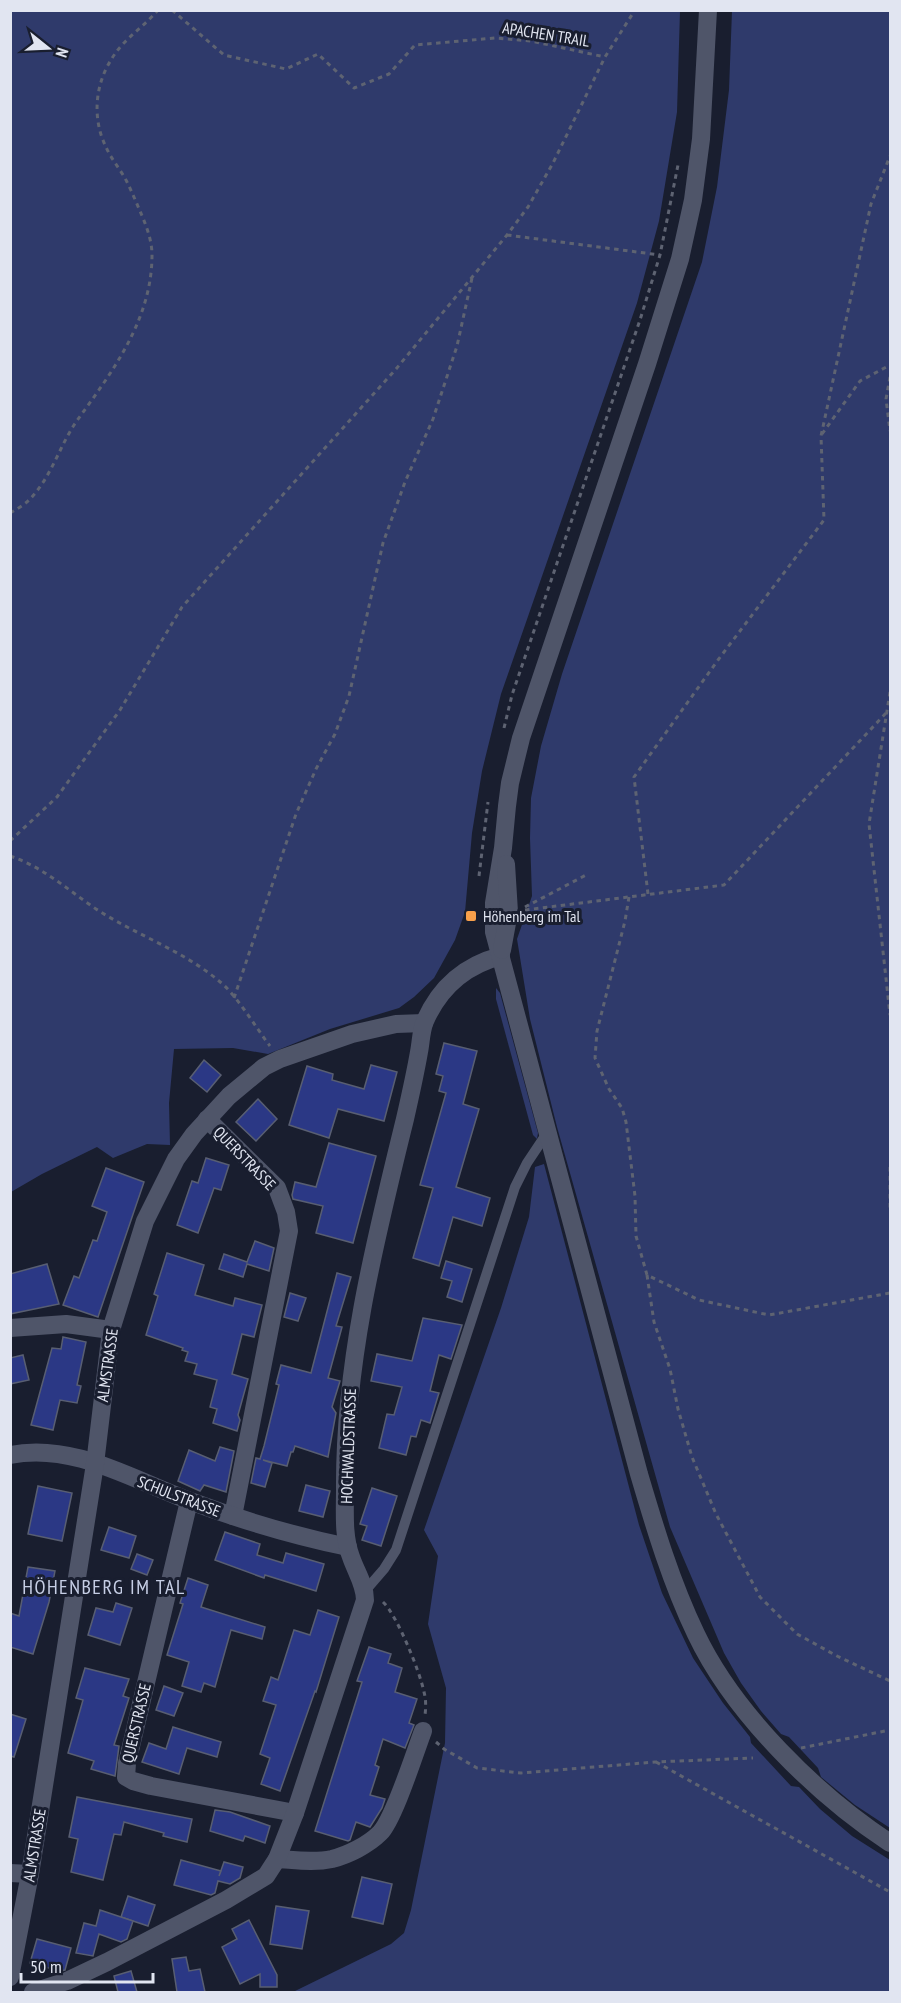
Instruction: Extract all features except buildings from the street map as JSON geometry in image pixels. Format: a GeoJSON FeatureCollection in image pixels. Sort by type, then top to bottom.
{"type":"FeatureCollection","features":[{"type":"Feature","properties":{"kind":"street"},"geometry":{"type":"LineString","coordinates":[[708,10],[701,139],[693,200],[680,259],[521,738],[510,783],[493,915],[494,932],[654,1526],[697,1636],[738,1700],[778,1750],[863,1826],[891,1843]]}},
{"type":"Feature","properties":{"kind":"street"},"geometry":{"type":"LineString","coordinates":[[424,1023],[443,992],[460,974],[477,963],[501,956]]}},
{"type":"Feature","properties":{"kind":"street","name":"ALMSTRASSE"},"geometry":{"type":"LineString","coordinates":[[10,1977],[30,1874],[95,1464],[111,1330],[145,1221],[176,1159],[207,1119],[264,1067],[280,1059],[377,1028],[424,1023]]}},
{"type":"Feature","properties":{"kind":"street","name":"HOCHWALDSTRASSE"},"geometry":{"type":"LineString","coordinates":[[365,1591],[348,1547],[345,1436],[355,1347],[372,1257],[413,1083],[424,1023]]}},
{"type":"Feature","properties":{"kind":"street","name":"QUERSTRASSE"},"geometry":{"type":"LineString","coordinates":[[207,1119],[277,1188],[286,1212],[289,1231],[233,1516]]}},
{"type":"Feature","properties":{"kind":"street"},"geometry":{"type":"LineString","coordinates":[[10,1328],[66,1324],[111,1330]]}},
{"type":"Feature","properties":{"kind":"street","name":"SCHULSTRASSE"},"geometry":{"type":"LineString","coordinates":[[10,1455],[53,1452],[95,1464],[233,1516],[348,1547]]}},
{"type":"Feature","properties":{"kind":"street","name":"QUERSTRASSE"},"geometry":{"type":"LineString","coordinates":[[189,1501],[127,1763],[126,1778],[151,1786],[295,1813]]}},
{"type":"Feature","properties":{"kind":"street"},"geometry":{"type":"LineString","coordinates":[[33,1992],[67,1981],[107,1962],[226,1900],[266,1876],[277,1859],[295,1813],[363,1610],[365,1591]]}},
{"type":"Feature","properties":{"kind":"street"},"geometry":{"type":"LineString","coordinates":[[277,1859],[313,1861],[330,1859],[358,1848],[381,1832],[423,1731]]}},
{"type":"Feature","properties":{"kind":"street"},"geometry":{"type":"LineString","coordinates":[[10,1873],[30,1874]]}},
{"type":"Feature","properties":{"kind":"lane"},"geometry":{"type":"LineString","coordinates":[[365,1591],[384,1569],[396,1550],[515,1187],[527,1163],[547,1133]]}},
{"type":"Feature","properties":{"kind":"path"},"geometry":{"type":"LineString","coordinates":[[10,513],[28,501],[47,478],[74,425],[123,354],[140,319],[151,274],[152,253],[147,227],[126,181],[105,147],[98,122],[97,103],[102,76],[111,58],[125,40],[158,10]]}},
{"type":"Feature","properties":{"kind":"path","name":"APACHEN TRAIL"},"geometry":{"type":"LineString","coordinates":[[172,10],[224,54],[286,69],[318,54],[354,88],[389,74],[415,45],[495,38],[531,41],[605,57]]}},
{"type":"Feature","properties":{"kind":"path"},"geometry":{"type":"LineString","coordinates":[[10,841],[57,797],[120,710],[182,607],[396,369],[507,235],[528,207],[553,163],[605,57],[635,10]]}},
{"type":"Feature","properties":{"kind":"path"},"geometry":{"type":"LineString","coordinates":[[648,894],[634,777],[718,660],[824,520],[820,436],[871,204],[891,156]]}},
{"type":"Feature","properties":{"kind":"path"},"geometry":{"type":"LineString","coordinates":[[504,729],[512,695],[582,494],[660,255],[679,158]]}},
{"type":"Feature","properties":{"kind":"path"},"geometry":{"type":"LineString","coordinates":[[507,235],[660,255]]}},
{"type":"Feature","properties":{"kind":"path"},"geometry":{"type":"LineString","coordinates":[[234,998],[296,814],[335,734],[349,696],[383,543],[405,482],[433,418],[457,346],[472,277]]}},
{"type":"Feature","properties":{"kind":"path"},"geometry":{"type":"LineString","coordinates":[[820,436],[860,381],[891,364]]}},
{"type":"Feature","properties":{"kind":"path"},"geometry":{"type":"LineString","coordinates":[[891,377],[886,399],[891,431]]}},
{"type":"Feature","properties":{"kind":"path"},"geometry":{"type":"LineString","coordinates":[[891,692],[869,824],[891,1015]]}},
{"type":"Feature","properties":{"kind":"path"},"geometry":{"type":"LineString","coordinates":[[588,874],[518,910],[724,885],[889,712]]}},
{"type":"Feature","properties":{"kind":"path"},"geometry":{"type":"LineString","coordinates":[[478,882],[489,794]]}},
{"type":"Feature","properties":{"kind":"path"},"geometry":{"type":"LineString","coordinates":[[10,856],[40,869],[74,890],[103,913],[191,960],[221,982],[280,1059]]}},
{"type":"Feature","properties":{"kind":"path"},"geometry":{"type":"LineString","coordinates":[[629,897],[623,932],[597,1031],[595,1058],[609,1089],[622,1108],[626,1122],[635,1196],[636,1236],[647,1275],[654,1322],[670,1369],[692,1457],[716,1514],[760,1597],[797,1634],[891,1681]]}},
{"type":"Feature","properties":{"kind":"path"},"geometry":{"type":"LineString","coordinates":[[891,1167],[891,1210]]}},
{"type":"Feature","properties":{"kind":"path"},"geometry":{"type":"LineString","coordinates":[[647,1275],[699,1300],[769,1315],[891,1293]]}},
{"type":"Feature","properties":{"kind":"path"},"geometry":{"type":"LineString","coordinates":[[365,1591],[377,1597],[387,1606],[403,1636],[424,1689],[426,1700],[423,1731],[444,1749],[477,1768],[520,1773],[655,1762],[753,1758]]}},
{"type":"Feature","properties":{"kind":"path"},"geometry":{"type":"LineString","coordinates":[[798,1749],[891,1730]]}},
{"type":"Feature","properties":{"kind":"path"},"geometry":{"type":"LineString","coordinates":[[655,1762],[891,1892]]}},
{"type":"Feature","properties":{"kind":"shaded area"},"geometry":{"type":"Polygon","coordinates":[[[10,11],[680,11],[677,112],[659,221],[637,303],[501,694],[482,771],[472,833],[465,912],[455,940],[434,978],[399,1008],[330,1029],[268,1054],[233,1048],[174,1049],[169,1103],[170,1145],[147,1144],[113,1158],[97,1147],[11,1192],[10,11]]]}},
{"type":"Feature","properties":{"kind":"shaded area"},"geometry":{"type":"Polygon","coordinates":[[[732,11],[890,11],[890,1828],[855,1805],[821,1777],[818,1768],[789,1737],[781,1734],[761,1711],[741,1683],[724,1653],[670,1527],[557,1127],[530,1019],[517,939],[532,896],[531,798],[541,746],[562,674],[702,262],[717,187],[729,90],[732,11]]]}},
{"type":"Feature","properties":{"kind":"shaded area"},"geometry":{"type":"Polygon","coordinates":[[[496,988],[500,993],[538,1133],[537,1139],[533,1135],[496,999],[496,988]]]}},
{"type":"Feature","properties":{"kind":"shaded area"},"geometry":{"type":"Polygon","coordinates":[[[544,1164],[639,1525],[662,1593],[693,1658],[723,1703],[750,1737],[751,1743],[791,1786],[799,1787],[820,1809],[852,1836],[890,1860],[890,1992],[293,1992],[391,1944],[404,1933],[411,1910],[445,1743],[446,1688],[428,1624],[438,1556],[424,1530],[501,1308],[529,1217],[535,1167],[544,1164]]]}},
{"type":"Feature","properties":{"kind":"place","name":"Höhenberg im Tal"},"geometry":{"type":"Point","coordinates":[471,916]}},
{"type":"Feature","properties":{"kind":"district","name":"HÖHENBERG IM TAL"},"geometry":{"type":"Point","coordinates":[104,1587]}}]}
